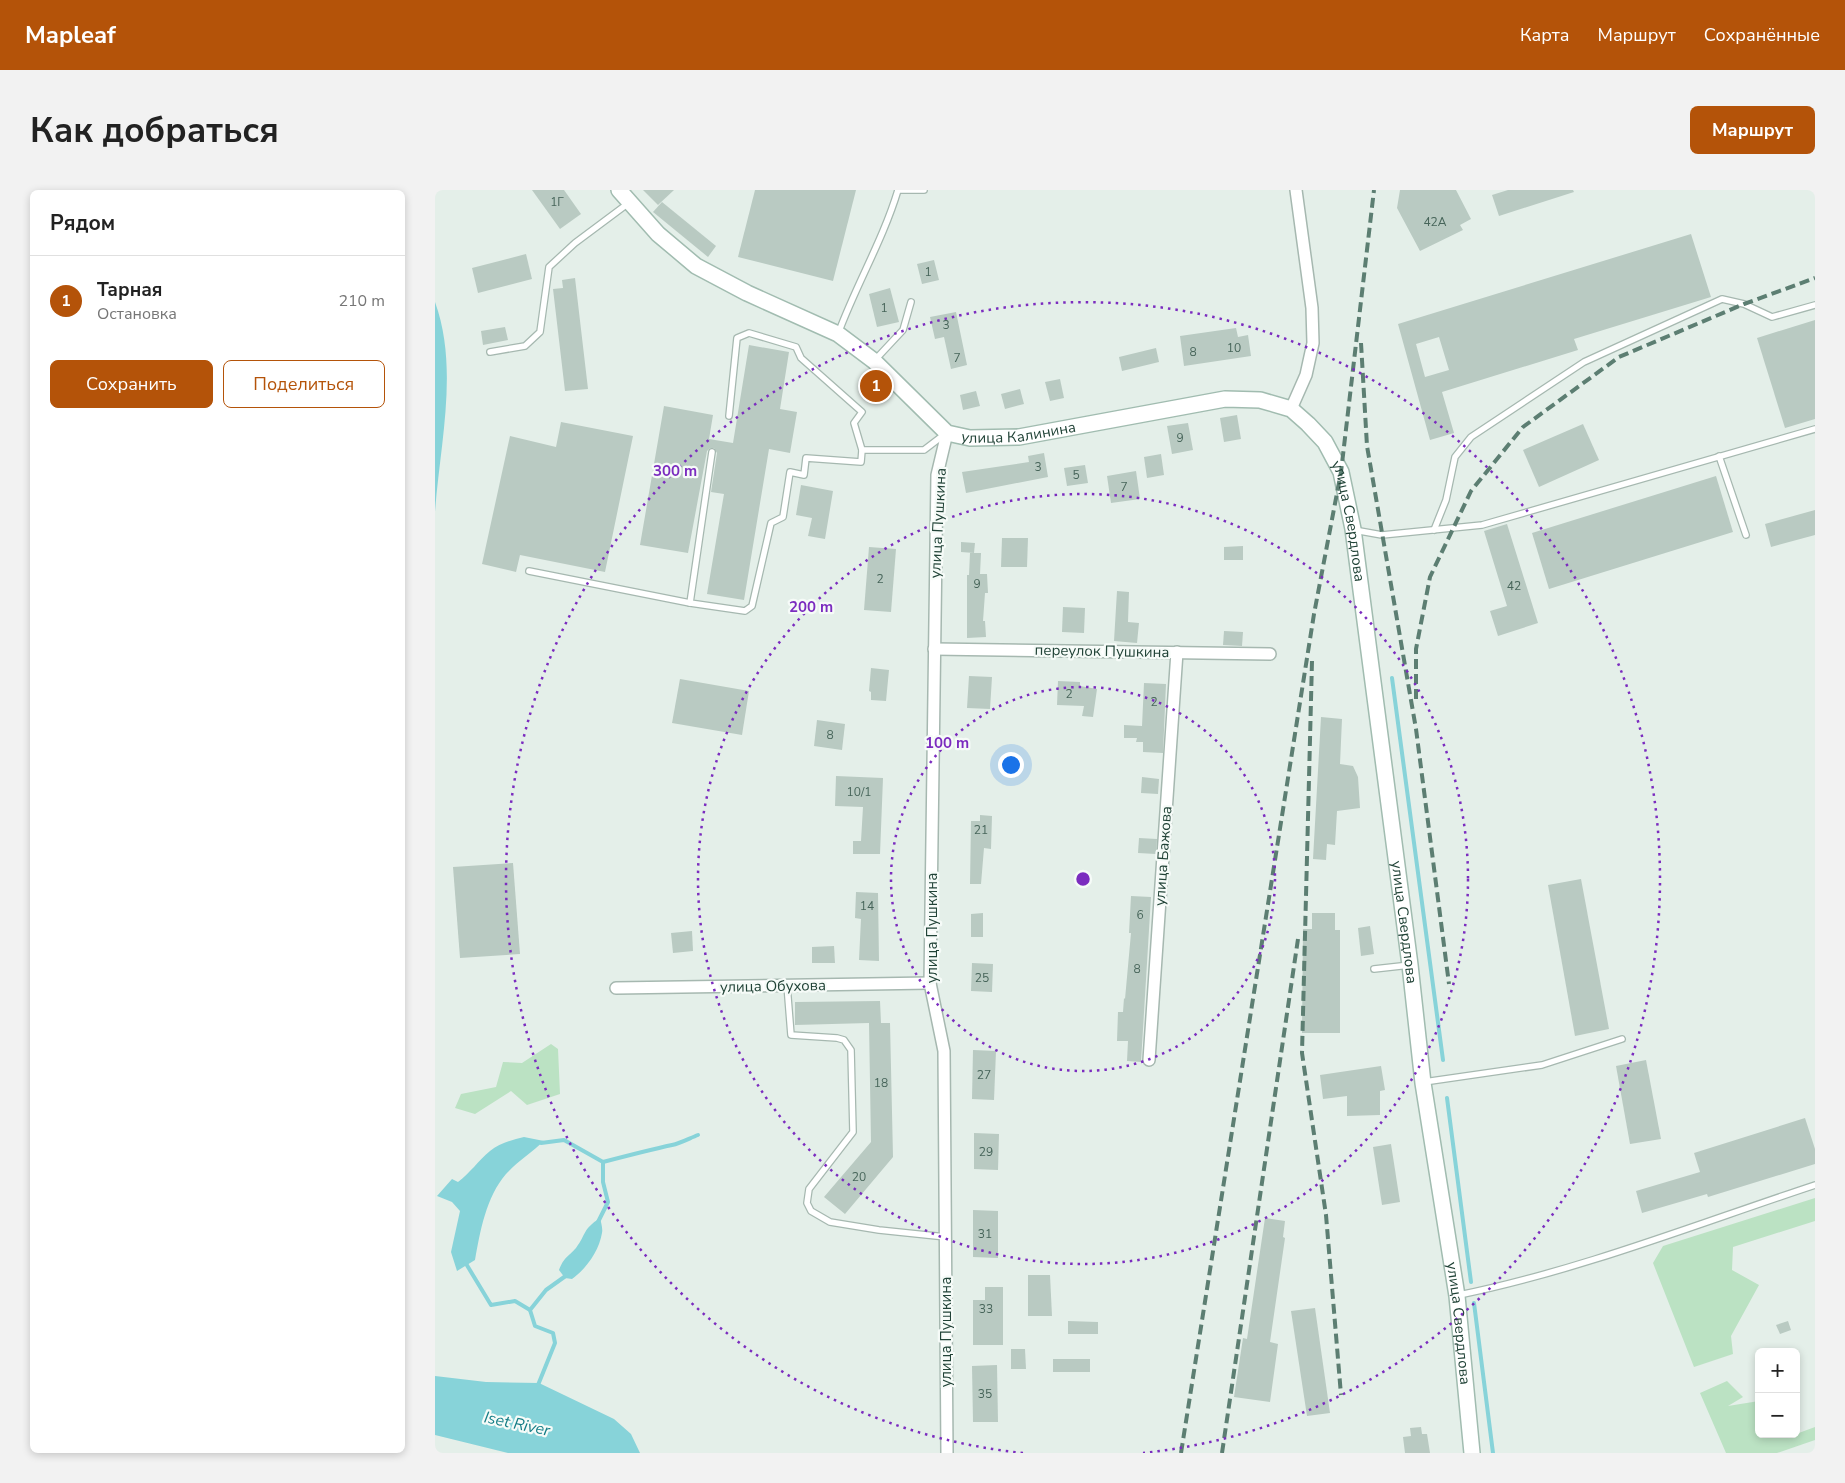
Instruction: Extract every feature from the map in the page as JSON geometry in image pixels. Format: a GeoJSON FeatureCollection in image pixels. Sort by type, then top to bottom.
{"type":"FeatureCollection","features":[{"type":"Feature","properties":{"kind":"main road","name":"улица Калинина"},"geometry":{"type":"LineString","coordinates":[[619,190],[658,234],[696,266],[747,293],[838,334],[875,361],[947,433],[969,438],[1019,437],[1225,399],[1260,400],[1291,410]]}},
{"type":"Feature","properties":{"kind":"main road","name":"улица Свердлова"},"geometry":{"type":"LineString","coordinates":[[1291,410],[1325,442],[1337,464],[1341,472],[1353,530],[1410,965],[1423,1083],[1457,1296],[1472,1453]]}},
{"type":"Feature","properties":{"kind":"street"},"geometry":{"type":"LineString","coordinates":[[1291,410],[1306,375],[1313,343],[1312,308],[1296,190]]}},
{"type":"Feature","properties":{"kind":"street","name":"улица Пушкина"},"geometry":{"type":"LineString","coordinates":[[947,433],[937,475],[930,983],[944,1050],[947,1453]]}},
{"type":"Feature","properties":{"kind":"street","name":"переулок Пушкина"},"geometry":{"type":"LineString","coordinates":[[934,648],[1270,654]]}},
{"type":"Feature","properties":{"kind":"street","name":"улица Бажова"},"geometry":{"type":"LineString","coordinates":[[1149,1060],[1177,652]]}},
{"type":"Feature","properties":{"kind":"street","name":"улица Обухова"},"geometry":{"type":"LineString","coordinates":[[617,988],[930,983]]}},
{"type":"Feature","properties":{"kind":"lane"},"geometry":{"type":"LineString","coordinates":[[838,334],[851,299],[889,219],[899,190],[924,190]]}},
{"type":"Feature","properties":{"kind":"lane"},"geometry":{"type":"LineString","coordinates":[[490,352],[525,346],[540,332],[549,267],[575,243],[630,202]]}},
{"type":"Feature","properties":{"kind":"lane"},"geometry":{"type":"LineString","coordinates":[[1434,530],[1446,500],[1455,457],[1471,437],[1584,362],[1722,299],[1745,304],[1772,317],[1815,305]]}},
{"type":"Feature","properties":{"kind":"lane"},"geometry":{"type":"LineString","coordinates":[[875,361],[903,330],[911,302]]}},
{"type":"Feature","properties":{"kind":"lane"},"geometry":{"type":"LineString","coordinates":[[529,571],[745,611],[753,606],[771,524],[783,517],[790,472],[804,475],[806,458],[861,462],[862,450],[854,423],[862,412],[801,358],[796,347],[749,333],[737,338],[729,416]]}},
{"type":"Feature","properties":{"kind":"lane"},"geometry":{"type":"LineString","coordinates":[[1353,530],[1382,535],[1482,525],[1815,429]]}},
{"type":"Feature","properties":{"kind":"lane"},"geometry":{"type":"LineString","coordinates":[[862,450],[924,450],[947,433]]}},
{"type":"Feature","properties":{"kind":"lane"},"geometry":{"type":"LineString","coordinates":[[690,602],[712,452]]}},
{"type":"Feature","properties":{"kind":"lane"},"geometry":{"type":"LineString","coordinates":[[1719,456],[1746,535]]}},
{"type":"Feature","properties":{"kind":"lane"},"geometry":{"type":"LineString","coordinates":[[1374,970],[1410,965]]}},
{"type":"Feature","properties":{"kind":"lane"},"geometry":{"type":"LineString","coordinates":[[787,985],[791,1035],[837,1038],[844,1040],[851,1050],[853,1132],[809,1189],[807,1203],[811,1211],[829,1222],[879,1230],[946,1237]]}},
{"type":"Feature","properties":{"kind":"lane"},"geometry":{"type":"LineString","coordinates":[[1423,1083],[1542,1065],[1622,1039]]}},
{"type":"Feature","properties":{"kind":"lane"},"geometry":{"type":"LineString","coordinates":[[1457,1296],[1496,1288],[1619,1253],[1815,1185]]}},
{"type":"Feature","properties":{"kind":"green space"},"geometry":{"type":"Polygon","coordinates":[[[551,1044],[558,1049],[560,1094],[527,1105],[511,1091],[475,1114],[455,1108],[461,1094],[496,1087],[503,1062],[522,1063],[551,1044]]]}},
{"type":"Feature","properties":{"kind":"green space"},"geometry":{"type":"Polygon","coordinates":[[[1815,1198],[1815,1221],[1733,1247],[1732,1270],[1759,1285],[1731,1336],[1733,1354],[1694,1367],[1653,1263],[1663,1246],[1815,1198]]]}},
{"type":"Feature","properties":{"kind":"green space"},"geometry":{"type":"Polygon","coordinates":[[[1727,1381],[1743,1397],[1728,1406],[1755,1402],[1755,1438],[1800,1438],[1800,1433],[1815,1427],[1815,1440],[1777,1453],[1726,1453],[1700,1393],[1727,1381]]]}},
{"type":"Feature","properties":{"kind":"water"},"geometry":{"type":"Polygon","coordinates":[[[435,302],[442,327],[446,353],[447,380],[444,433],[435,512],[435,302]]]}},
{"type":"Feature","properties":{"kind":"water"},"geometry":{"type":"Polygon","coordinates":[[[524,1137],[544,1141],[510,1170],[499,1183],[485,1215],[475,1260],[457,1271],[451,1252],[460,1211],[452,1202],[437,1196],[452,1179],[458,1182],[494,1148],[506,1142],[524,1137]]]}},
{"type":"Feature","properties":{"kind":"water"},"geometry":{"type":"Polygon","coordinates":[[[600,1218],[602,1231],[595,1253],[577,1275],[572,1279],[565,1278],[559,1270],[563,1262],[576,1248],[587,1229],[600,1218]]]}},
{"type":"Feature","properties":{"kind":"water","name":"Iset River"},"geometry":{"type":"Polygon","coordinates":[[[435,1376],[486,1382],[539,1383],[614,1419],[631,1434],[640,1453],[508,1453],[435,1435],[435,1376]]]}},
{"type":"Feature","properties":{"kind":"building"},"geometry":{"type":"Polygon","coordinates":[[[532,190],[564,190],[581,214],[560,229],[532,190]]]}},
{"type":"Feature","properties":{"kind":"building"},"geometry":{"type":"Polygon","coordinates":[[[643,190],[674,190],[658,205],[643,190]]]}},
{"type":"Feature","properties":{"kind":"building"},"geometry":{"type":"Polygon","coordinates":[[[755,190],[856,190],[833,281],[738,257],[755,190]]]}},
{"type":"Feature","properties":{"kind":"building"},"geometry":{"type":"Polygon","coordinates":[[[1400,190],[1456,190],[1471,219],[1460,225],[1463,230],[1420,251],[1397,208],[1400,190]]]}},
{"type":"Feature","properties":{"kind":"building"},"geometry":{"type":"Polygon","coordinates":[[[1508,190],[1573,190],[1574,192],[1499,216],[1492,195],[1508,190]]]}},
{"type":"Feature","properties":{"kind":"building"},"geometry":{"type":"Polygon","coordinates":[[[662,202],[716,246],[708,257],[653,212],[662,202]]]}},
{"type":"Feature","properties":{"kind":"building"},"geometry":{"type":"Polygon","coordinates":[[[1691,234],[1711,297],[1574,339],[1578,350],[1442,392],[1454,433],[1430,440],[1398,324],[1691,234]],[[1439,337],[1416,344],[1425,377],[1449,370],[1439,337]]]}},
{"type":"Feature","properties":{"kind":"building"},"geometry":{"type":"Polygon","coordinates":[[[526,254],[532,279],[478,293],[472,268],[526,254]]]}},
{"type":"Feature","properties":{"kind":"building"},"geometry":{"type":"Polygon","coordinates":[[[934,260],[939,280],[922,284],[917,264],[934,260]]]}},
{"type":"Feature","properties":{"kind":"building"},"geometry":{"type":"Polygon","coordinates":[[[575,278],[588,389],[565,391],[553,289],[563,288],[562,280],[575,278]]]}},
{"type":"Feature","properties":{"kind":"building"},"geometry":{"type":"Polygon","coordinates":[[[890,288],[899,322],[877,327],[869,294],[890,288]]]}},
{"type":"Feature","properties":{"kind":"building"},"geometry":{"type":"Polygon","coordinates":[[[956,312],[967,365],[951,369],[944,337],[935,339],[930,317],[956,312]]]}},
{"type":"Feature","properties":{"kind":"building"},"geometry":{"type":"Polygon","coordinates":[[[1815,320],[1815,419],[1785,428],[1757,338],[1815,320]]]}},
{"type":"Feature","properties":{"kind":"building"},"geometry":{"type":"Polygon","coordinates":[[[505,327],[508,340],[483,345],[481,331],[505,327]]]}},
{"type":"Feature","properties":{"kind":"building"},"geometry":{"type":"Polygon","coordinates":[[[1236,328],[1238,337],[1248,335],[1251,356],[1184,366],[1180,336],[1236,328]]]}},
{"type":"Feature","properties":{"kind":"building"},"geometry":{"type":"Polygon","coordinates":[[[749,345],[789,352],[780,409],[797,412],[790,453],[769,449],[744,600],[707,594],[724,494],[711,492],[717,453],[714,448],[710,448],[707,451],[688,553],[640,545],[664,406],[713,415],[709,439],[733,443],[749,345]]]}},
{"type":"Feature","properties":{"kind":"building"},"geometry":{"type":"Polygon","coordinates":[[[1156,348],[1159,362],[1122,371],[1119,357],[1156,348]]]}},
{"type":"Feature","properties":{"kind":"building"},"geometry":{"type":"Polygon","coordinates":[[[1060,379],[1064,398],[1050,401],[1045,382],[1060,379]]]}},
{"type":"Feature","properties":{"kind":"building"},"geometry":{"type":"Polygon","coordinates":[[[1020,389],[1024,404],[1005,409],[1001,394],[1020,389]]]}},
{"type":"Feature","properties":{"kind":"building"},"geometry":{"type":"Polygon","coordinates":[[[976,391],[980,406],[963,410],[960,395],[976,391]]]}},
{"type":"Feature","properties":{"kind":"building"},"geometry":{"type":"Polygon","coordinates":[[[1237,415],[1241,439],[1224,442],[1220,418],[1237,415]]]}},
{"type":"Feature","properties":{"kind":"building"},"geometry":{"type":"Polygon","coordinates":[[[561,422],[633,436],[605,572],[520,555],[516,572],[482,564],[510,436],[556,447],[561,422]]]}},
{"type":"Feature","properties":{"kind":"building"},"geometry":{"type":"Polygon","coordinates":[[[1188,423],[1193,450],[1172,454],[1167,426],[1188,423]]]}},
{"type":"Feature","properties":{"kind":"building"},"geometry":{"type":"Polygon","coordinates":[[[1583,424],[1599,460],[1539,487],[1523,450],[1583,424]]]}},
{"type":"Feature","properties":{"kind":"building"},"geometry":{"type":"Polygon","coordinates":[[[1044,453],[1048,477],[966,493],[962,472],[1029,462],[1028,456],[1044,453]]]}},
{"type":"Feature","properties":{"kind":"building"},"geometry":{"type":"Polygon","coordinates":[[[1161,454],[1164,475],[1147,478],[1144,457],[1161,454]]]}},
{"type":"Feature","properties":{"kind":"building"},"geometry":{"type":"Polygon","coordinates":[[[1085,465],[1088,483],[1067,486],[1064,468],[1085,465]]]}},
{"type":"Feature","properties":{"kind":"building"},"geometry":{"type":"Polygon","coordinates":[[[1136,471],[1140,499],[1111,503],[1107,476],[1136,471]]]}},
{"type":"Feature","properties":{"kind":"building"},"geometry":{"type":"Polygon","coordinates":[[[1716,476],[1733,532],[1549,589],[1532,533],[1716,476]]]}},
{"type":"Feature","properties":{"kind":"building"},"geometry":{"type":"Polygon","coordinates":[[[801,485],[833,491],[825,539],[808,536],[812,518],[796,515],[801,485]]]}},
{"type":"Feature","properties":{"kind":"building"},"geometry":{"type":"Polygon","coordinates":[[[1815,510],[1815,535],[1771,547],[1765,524],[1815,510]]]}},
{"type":"Feature","properties":{"kind":"building"},"geometry":{"type":"Polygon","coordinates":[[[1507,524],[1538,623],[1498,636],[1490,611],[1507,606],[1484,531],[1507,524]]]}},
{"type":"Feature","properties":{"kind":"building"},"geometry":{"type":"Polygon","coordinates":[[[1002,538],[1028,538],[1027,567],[1001,567],[1002,538]]]}},
{"type":"Feature","properties":{"kind":"building"},"geometry":{"type":"Polygon","coordinates":[[[961,542],[975,543],[974,553],[961,552],[961,542]]]}},
{"type":"Feature","properties":{"kind":"building"},"geometry":{"type":"Polygon","coordinates":[[[1243,546],[1243,560],[1224,560],[1224,547],[1243,546]]]}},
{"type":"Feature","properties":{"kind":"building"},"geometry":{"type":"Polygon","coordinates":[[[869,547],[896,549],[891,612],[864,610],[869,547]]]}},
{"type":"Feature","properties":{"kind":"building"},"geometry":{"type":"Polygon","coordinates":[[[970,553],[981,553],[980,574],[987,574],[988,593],[985,593],[983,621],[985,621],[986,637],[967,638],[967,575],[969,575],[970,553]]]}},
{"type":"Feature","properties":{"kind":"building"},"geometry":{"type":"Polygon","coordinates":[[[1117,591],[1129,592],[1128,622],[1139,623],[1137,643],[1114,641],[1117,591]]]}},
{"type":"Feature","properties":{"kind":"building"},"geometry":{"type":"Polygon","coordinates":[[[1063,607],[1085,608],[1084,633],[1062,632],[1063,607]]]}},
{"type":"Feature","properties":{"kind":"building"},"geometry":{"type":"Polygon","coordinates":[[[1224,631],[1243,632],[1242,646],[1223,645],[1224,631]]]}},
{"type":"Feature","properties":{"kind":"building"},"geometry":{"type":"Polygon","coordinates":[[[871,668],[889,670],[886,701],[871,700],[871,692],[869,691],[871,668]]]}},
{"type":"Feature","properties":{"kind":"building"},"geometry":{"type":"Polygon","coordinates":[[[969,676],[992,677],[990,709],[967,708],[969,676]]]}},
{"type":"Feature","properties":{"kind":"building"},"geometry":{"type":"Polygon","coordinates":[[[680,679],[749,691],[742,735],[672,723],[680,679]]]}},
{"type":"Feature","properties":{"kind":"building"},"geometry":{"type":"Polygon","coordinates":[[[1058,681],[1080,682],[1080,686],[1097,689],[1093,717],[1082,716],[1084,706],[1057,705],[1058,681]]]}},
{"type":"Feature","properties":{"kind":"building"},"geometry":{"type":"Polygon","coordinates":[[[1144,683],[1166,684],[1163,753],[1143,752],[1143,742],[1136,742],[1137,738],[1124,738],[1124,725],[1142,726],[1144,683]]]}},
{"type":"Feature","properties":{"kind":"building"},"geometry":{"type":"Polygon","coordinates":[[[1321,717],[1342,719],[1340,764],[1353,766],[1358,777],[1360,808],[1337,811],[1335,845],[1327,844],[1326,860],[1313,859],[1321,717]]]}},
{"type":"Feature","properties":{"kind":"building"},"geometry":{"type":"Polygon","coordinates":[[[817,720],[845,724],[842,750],[814,746],[817,720]]]}},
{"type":"Feature","properties":{"kind":"building"},"geometry":{"type":"Polygon","coordinates":[[[836,776],[883,778],[880,854],[853,854],[853,841],[861,841],[863,807],[835,806],[836,776]]]}},
{"type":"Feature","properties":{"kind":"building"},"geometry":{"type":"Polygon","coordinates":[[[1142,777],[1159,779],[1158,794],[1141,793],[1142,777]]]}},
{"type":"Feature","properties":{"kind":"building"},"geometry":{"type":"Polygon","coordinates":[[[980,815],[992,816],[991,849],[984,848],[981,884],[970,884],[971,821],[980,821],[980,815]]]}},
{"type":"Feature","properties":{"kind":"building"},"geometry":{"type":"Polygon","coordinates":[[[1139,838],[1157,839],[1156,854],[1138,853],[1139,838]]]}},
{"type":"Feature","properties":{"kind":"building"},"geometry":{"type":"Polygon","coordinates":[[[513,863],[520,954],[460,958],[453,867],[513,863]]]}},
{"type":"Feature","properties":{"kind":"building"},"geometry":{"type":"Polygon","coordinates":[[[1581,879],[1609,1029],[1575,1036],[1548,885],[1581,879]]]}},
{"type":"Feature","properties":{"kind":"building"},"geometry":{"type":"Polygon","coordinates":[[[856,892],[878,893],[879,961],[859,960],[861,919],[855,918],[856,892]]]}},
{"type":"Feature","properties":{"kind":"building"},"geometry":{"type":"Polygon","coordinates":[[[1131,896],[1151,897],[1141,1062],[1127,1061],[1128,1041],[1117,1041],[1118,1012],[1123,1012],[1125,999],[1131,933],[1129,933],[1131,896]]]}},
{"type":"Feature","properties":{"kind":"building"},"geometry":{"type":"Polygon","coordinates":[[[983,913],[983,937],[971,937],[971,914],[983,913]]]}},
{"type":"Feature","properties":{"kind":"building"},"geometry":{"type":"Polygon","coordinates":[[[1312,913],[1335,913],[1335,930],[1340,930],[1340,1033],[1302,1033],[1303,929],[1312,929],[1312,913]]]}},
{"type":"Feature","properties":{"kind":"building"},"geometry":{"type":"Polygon","coordinates":[[[1370,926],[1374,954],[1361,956],[1358,928],[1370,926]]]}},
{"type":"Feature","properties":{"kind":"building"},"geometry":{"type":"Polygon","coordinates":[[[692,931],[693,951],[673,953],[671,933],[692,931]]]}},
{"type":"Feature","properties":{"kind":"building"},"geometry":{"type":"Polygon","coordinates":[[[834,946],[835,963],[812,963],[812,947],[834,946]]]}},
{"type":"Feature","properties":{"kind":"building"},"geometry":{"type":"Polygon","coordinates":[[[972,963],[993,964],[992,992],[971,991],[972,963]]]}},
{"type":"Feature","properties":{"kind":"building"},"geometry":{"type":"Polygon","coordinates":[[[880,1001],[881,1023],[890,1023],[893,1157],[845,1214],[824,1197],[871,1142],[869,1023],[795,1025],[795,1002],[880,1001]]]}},
{"type":"Feature","properties":{"kind":"building"},"geometry":{"type":"Polygon","coordinates":[[[973,1050],[996,1051],[994,1100],[972,1099],[973,1050]]]}},
{"type":"Feature","properties":{"kind":"building"},"geometry":{"type":"Polygon","coordinates":[[[1646,1060],[1661,1139],[1630,1144],[1616,1066],[1646,1060]]]}},
{"type":"Feature","properties":{"kind":"building"},"geometry":{"type":"Polygon","coordinates":[[[1381,1066],[1385,1090],[1380,1091],[1380,1115],[1347,1116],[1347,1096],[1323,1099],[1320,1075],[1381,1066]]]}},
{"type":"Feature","properties":{"kind":"building"},"geometry":{"type":"Polygon","coordinates":[[[1805,1118],[1815,1149],[1815,1164],[1708,1197],[1707,1194],[1642,1213],[1636,1191],[1700,1172],[1694,1153],[1805,1118]]]}},
{"type":"Feature","properties":{"kind":"building"},"geometry":{"type":"Polygon","coordinates":[[[974,1133],[999,1134],[998,1170],[974,1169],[974,1133]]]}},
{"type":"Feature","properties":{"kind":"building"},"geometry":{"type":"Polygon","coordinates":[[[1391,1144],[1400,1202],[1382,1205],[1373,1147],[1391,1144]]]}},
{"type":"Feature","properties":{"kind":"building"},"geometry":{"type":"Polygon","coordinates":[[[973,1210],[998,1211],[998,1258],[973,1257],[973,1210]]]}},
{"type":"Feature","properties":{"kind":"building"},"geometry":{"type":"Polygon","coordinates":[[[1265,1218],[1285,1221],[1283,1237],[1285,1238],[1270,1342],[1278,1344],[1270,1402],[1234,1397],[1243,1338],[1247,1339],[1265,1218]]]}},
{"type":"Feature","properties":{"kind":"building"},"geometry":{"type":"Polygon","coordinates":[[[1028,1275],[1050,1275],[1052,1316],[1028,1316],[1028,1275]]]}},
{"type":"Feature","properties":{"kind":"building"},"geometry":{"type":"Polygon","coordinates":[[[985,1287],[1003,1287],[1003,1345],[973,1345],[973,1300],[985,1300],[985,1287]]]}},
{"type":"Feature","properties":{"kind":"building"},"geometry":{"type":"Polygon","coordinates":[[[1315,1308],[1330,1413],[1307,1416],[1291,1311],[1315,1308]]]}},
{"type":"Feature","properties":{"kind":"building"},"geometry":{"type":"Polygon","coordinates":[[[1068,1321],[1098,1322],[1098,1334],[1068,1334],[1068,1321]]]}},
{"type":"Feature","properties":{"kind":"building"},"geometry":{"type":"Polygon","coordinates":[[[1788,1321],[1791,1330],[1780,1334],[1776,1325],[1788,1321]]]}},
{"type":"Feature","properties":{"kind":"building"},"geometry":{"type":"Polygon","coordinates":[[[1011,1349],[1025,1349],[1026,1369],[1011,1369],[1011,1349]]]}},
{"type":"Feature","properties":{"kind":"building"},"geometry":{"type":"Polygon","coordinates":[[[1053,1359],[1090,1359],[1090,1372],[1053,1372],[1053,1359]]]}},
{"type":"Feature","properties":{"kind":"building"},"geometry":{"type":"Polygon","coordinates":[[[997,1365],[998,1422],[973,1422],[972,1366],[997,1365]]]}},
{"type":"Feature","properties":{"kind":"building"},"geometry":{"type":"Polygon","coordinates":[[[1421,1427],[1422,1434],[1427,1434],[1430,1453],[1405,1453],[1403,1437],[1411,1436],[1410,1428],[1421,1427]]]}},
{"type":"Feature","properties":{"kind":"waterway"},"geometry":{"type":"LineString","coordinates":[[1392,678],[1443,1060]]}},
{"type":"Feature","properties":{"kind":"waterway"},"geometry":{"type":"LineString","coordinates":[[1447,1098],[1471,1282]]}},
{"type":"Feature","properties":{"kind":"waterway"},"geometry":{"type":"LineString","coordinates":[[541,1143],[564,1140],[603,1162],[675,1144],[698,1135]]}},
{"type":"Feature","properties":{"kind":"waterway"},"geometry":{"type":"LineString","coordinates":[[598,1222],[608,1202],[603,1182],[603,1162]]}},
{"type":"Feature","properties":{"kind":"waterway"},"geometry":{"type":"LineString","coordinates":[[465,1262],[491,1305],[515,1301],[530,1310]]}},
{"type":"Feature","properties":{"kind":"waterway"},"geometry":{"type":"LineString","coordinates":[[538,1385],[555,1343],[553,1333],[535,1326],[530,1310],[546,1290],[567,1275]]}},
{"type":"Feature","properties":{"kind":"waterway"},"geometry":{"type":"LineString","coordinates":[[1474,1303],[1493,1453]]}},
{"type":"Feature","properties":{"kind":"railway"},"geometry":{"type":"LineString","coordinates":[[1181,1453],[1314,614],[1341,472],[1374,190]]}},
{"type":"Feature","properties":{"kind":"railway"},"geometry":{"type":"LineString","coordinates":[[1416,699],[1416,649],[1430,577],[1471,491],[1523,427],[1619,357],[1744,304],[1815,278]]}},
{"type":"Feature","properties":{"kind":"railway"},"geometry":{"type":"LineString","coordinates":[[1361,343],[1367,446],[1416,729],[1449,984]]}},
{"type":"Feature","properties":{"kind":"railway"},"geometry":{"type":"LineString","coordinates":[[1312,661],[1302,1053],[1326,1215],[1341,1395]]}},
{"type":"Feature","properties":{"kind":"railway"},"geometry":{"type":"LineString","coordinates":[[1222,1453],[1298,939]]}},
{"type":"Feature","properties":{"kind":"place","name":"Тарная"},"geometry":{"type":"Point","coordinates":[876,386]}}]}
